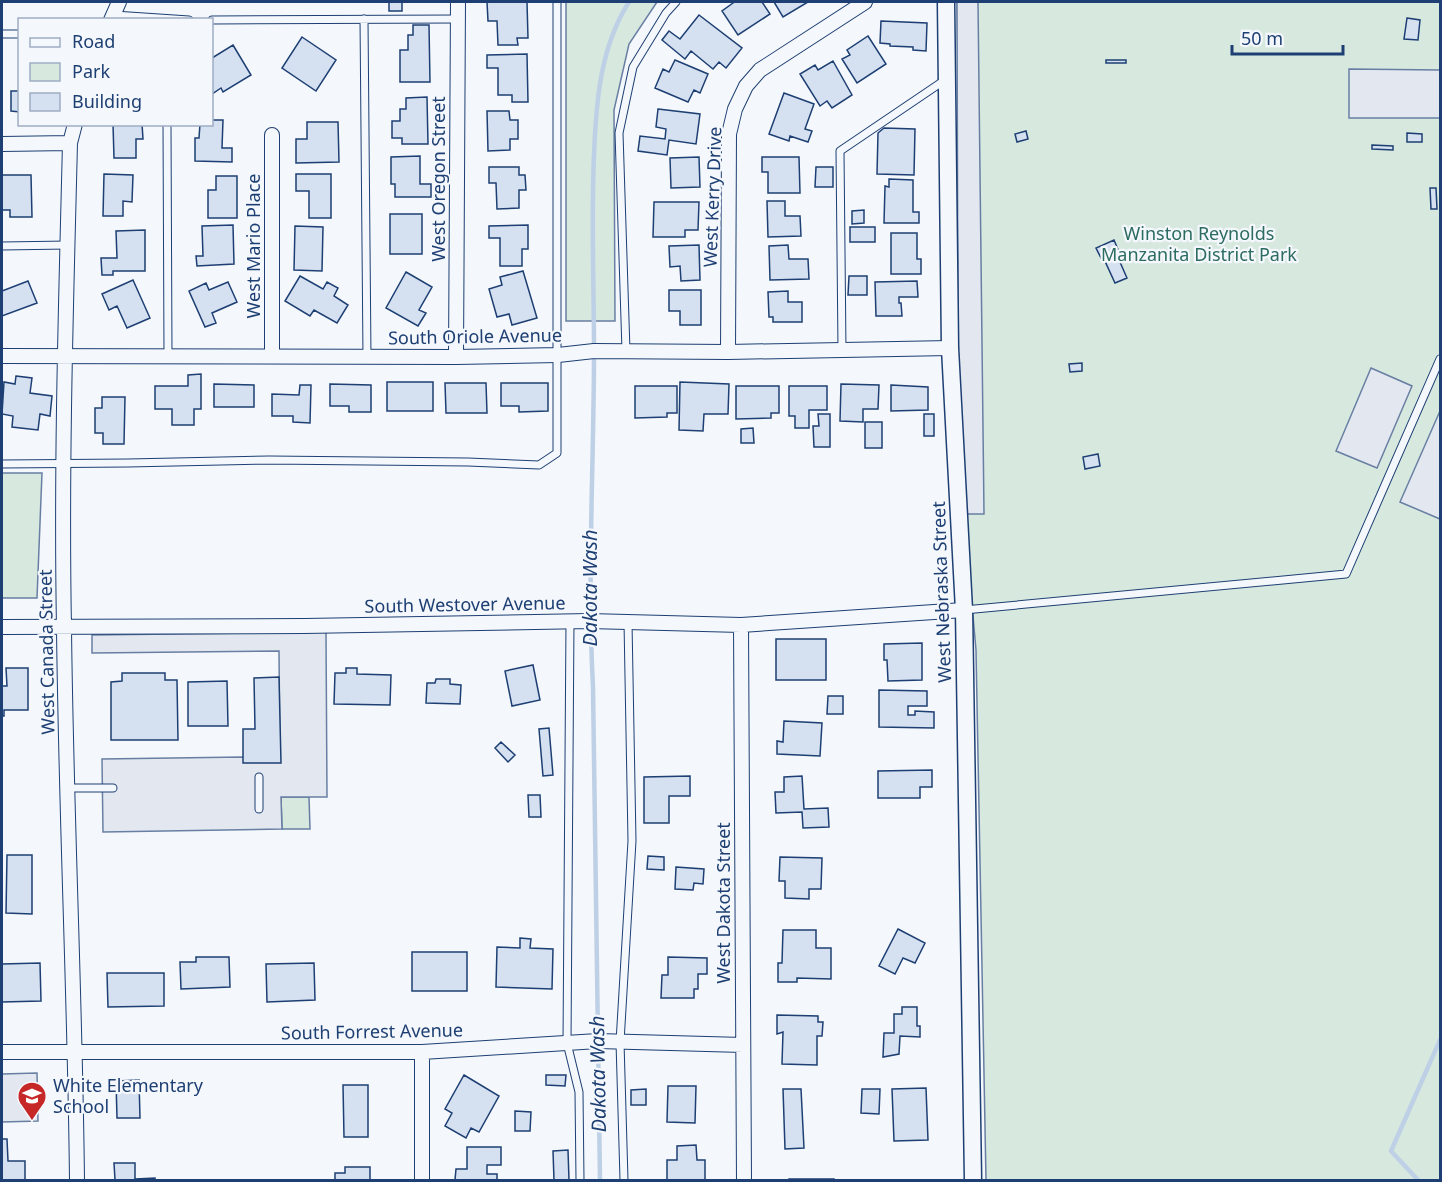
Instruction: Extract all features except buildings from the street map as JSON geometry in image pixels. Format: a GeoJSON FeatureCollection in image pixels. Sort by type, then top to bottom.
{"type":"FeatureCollection","features":[{"type":"Feature","properties":{"kind":"street"},"geometry":{"type":"LineString","coordinates":[[112,17],[119,2]]}},
{"type":"Feature","properties":{"kind":"street","name":"West Oregon Street"},"geometry":{"type":"LineString","coordinates":[[456,357],[458,2]]}},
{"type":"Feature","properties":{"kind":"street","name":"West Kerry Drive"},"geometry":{"type":"LineString","coordinates":[[728,352],[729,134],[735,109],[746,86],[760,70],[865,2]]}},
{"type":"Feature","properties":{"kind":"street","name":"West Nebraska Street"},"geometry":{"type":"LineString","coordinates":[[946,2],[950,348],[964,610],[973,1180]]}},
{"type":"Feature","properties":{"kind":"street","name":"West Canada Street"},"geometry":{"type":"LineString","coordinates":[[74,126],[70,143],[65,355],[64,627],[77,1180]]}},
{"type":"Feature","properties":{"kind":"street","name":"West Mario Place"},"geometry":{"type":"LineString","coordinates":[[272,135],[272,356]]}},
{"type":"Feature","properties":{"kind":"street"},"geometry":{"type":"LineString","coordinates":[[2,144],[70,143]]}},
{"type":"Feature","properties":{"kind":"street","name":"South Oriole Avenue"},"geometry":{"type":"LineString","coordinates":[[2,356],[456,357],[558,355],[594,351],[728,352],[950,348]]}},
{"type":"Feature","properties":{"kind":"street","name":"South Westover Avenue"},"geometry":{"type":"LineString","coordinates":[[2,627],[304,626],[570,621],[741,625],[964,610]]}},
{"type":"Feature","properties":{"kind":"street","name":"West Dakota Street"},"geometry":{"type":"LineString","coordinates":[[741,625],[744,1180]]}},
{"type":"Feature","properties":{"kind":"street","name":"South Forrest Avenue"},"geometry":{"type":"LineString","coordinates":[[2,1052],[422,1052],[620,1042],[743,1045]]}},
{"type":"Feature","properties":{"kind":"street"},"geometry":{"type":"LineString","coordinates":[[422,1052],[422,1180]]}},
{"type":"Feature","properties":{"kind":"lane"},"geometry":{"type":"LineString","coordinates":[[2,464],[269,460],[539,465],[557,453],[557,2]]}},
{"type":"Feature","properties":{"kind":"lane"},"geometry":{"type":"LineString","coordinates":[[626,351],[619,133],[633,66],[666,13],[676,2]]}},
{"type":"Feature","properties":{"kind":"lane"},"geometry":{"type":"LineString","coordinates":[[112,17],[138,18]]}},
{"type":"Feature","properties":{"kind":"lane"},"geometry":{"type":"LineString","coordinates":[[364,19],[367,357]]}},
{"type":"Feature","properties":{"kind":"lane"},"geometry":{"type":"LineString","coordinates":[[213,20],[458,19]]}},
{"type":"Feature","properties":{"kind":"lane"},"geometry":{"type":"LineString","coordinates":[[2,34],[18,34]]}},
{"type":"Feature","properties":{"kind":"lane"},"geometry":{"type":"LineString","coordinates":[[842,350],[840,152],[947,78]]}},
{"type":"Feature","properties":{"kind":"lane"},"geometry":{"type":"LineString","coordinates":[[167,126],[168,356]]}},
{"type":"Feature","properties":{"kind":"lane"},"geometry":{"type":"LineString","coordinates":[[2,246],[68,245]]}},
{"type":"Feature","properties":{"kind":"lane"},"geometry":{"type":"LineString","coordinates":[[964,610],[1346,574],[1440,359]]}},
{"type":"Feature","properties":{"kind":"lane"},"geometry":{"type":"LineString","coordinates":[[570,621],[567,1043],[579,1092],[580,1180]]}},
{"type":"Feature","properties":{"kind":"lane"},"geometry":{"type":"LineString","coordinates":[[624,1180],[620,1042],[632,840],[628,622]]}},
{"type":"Feature","properties":{"kind":"lane"},"geometry":{"type":"LineString","coordinates":[[259,777],[259,809]]}},
{"type":"Feature","properties":{"kind":"lane"},"geometry":{"type":"LineString","coordinates":[[68,788],[113,788]]}},
{"type":"Feature","properties":{"kind":"green space"},"geometry":{"type":"Polygon","coordinates":[[[566,2],[657,2],[629,44],[614,110],[615,321],[566,321],[566,2]]]}},
{"type":"Feature","properties":{"kind":"green space","name":"Winston Reynolds Manzanita District Park"},"geometry":{"type":"Polygon","coordinates":[[[957,2],[1440,2],[1440,1180],[986,1180],[976,650],[964,514],[957,2]]]}},
{"type":"Feature","properties":{"kind":"green space"},"geometry":{"type":"Polygon","coordinates":[[[2,473],[42,473],[37,598],[2,598],[2,473]]]}},
{"type":"Feature","properties":{"kind":"green space"},"geometry":{"type":"Polygon","coordinates":[[[281,797],[309,797],[310,829],[282,829],[281,797]]]}},
{"type":"Feature","properties":{"kind":"shaded area"},"geometry":{"type":"Polygon","coordinates":[[[957,2],[978,2],[984,514],[964,514],[958,351],[957,2]]]}},
{"type":"Feature","properties":{"kind":"shaded area"},"geometry":{"type":"Polygon","coordinates":[[[1349,69],[1440,70],[1440,118],[1349,118],[1349,69]]]}},
{"type":"Feature","properties":{"kind":"shaded area"},"geometry":{"type":"Polygon","coordinates":[[[1371,368],[1412,386],[1377,468],[1336,451],[1371,368]]]}},
{"type":"Feature","properties":{"kind":"shaded area"},"geometry":{"type":"Polygon","coordinates":[[[1440,411],[1440,519],[1400,502],[1440,411]]]}},
{"type":"Feature","properties":{"kind":"shaded area"},"geometry":{"type":"Polygon","coordinates":[[[326,632],[327,797],[281,797],[282,829],[103,832],[102,759],[243,757],[280,762],[279,651],[92,653],[92,635],[326,632]]]}},
{"type":"Feature","properties":{"kind":"shaded area"},"geometry":{"type":"Polygon","coordinates":[[[37,1073],[38,1121],[2,1122],[2,1074],[37,1073]]]}},
{"type":"Feature","properties":{"kind":"waterway","name":"Dakota Wash"},"geometry":{"type":"LineString","coordinates":[[600,1180],[591,645],[593,179],[596,115],[601,76],[619,19],[629,2]]}},
{"type":"Feature","properties":{"kind":"waterway"},"geometry":{"type":"LineString","coordinates":[[1418,1180],[1391,1151],[1440,1040]]}},
{"type":"Feature","properties":{"kind":"place","name":"White Elementary School"},"geometry":{"type":"Point","coordinates":[32,1122]}}]}
